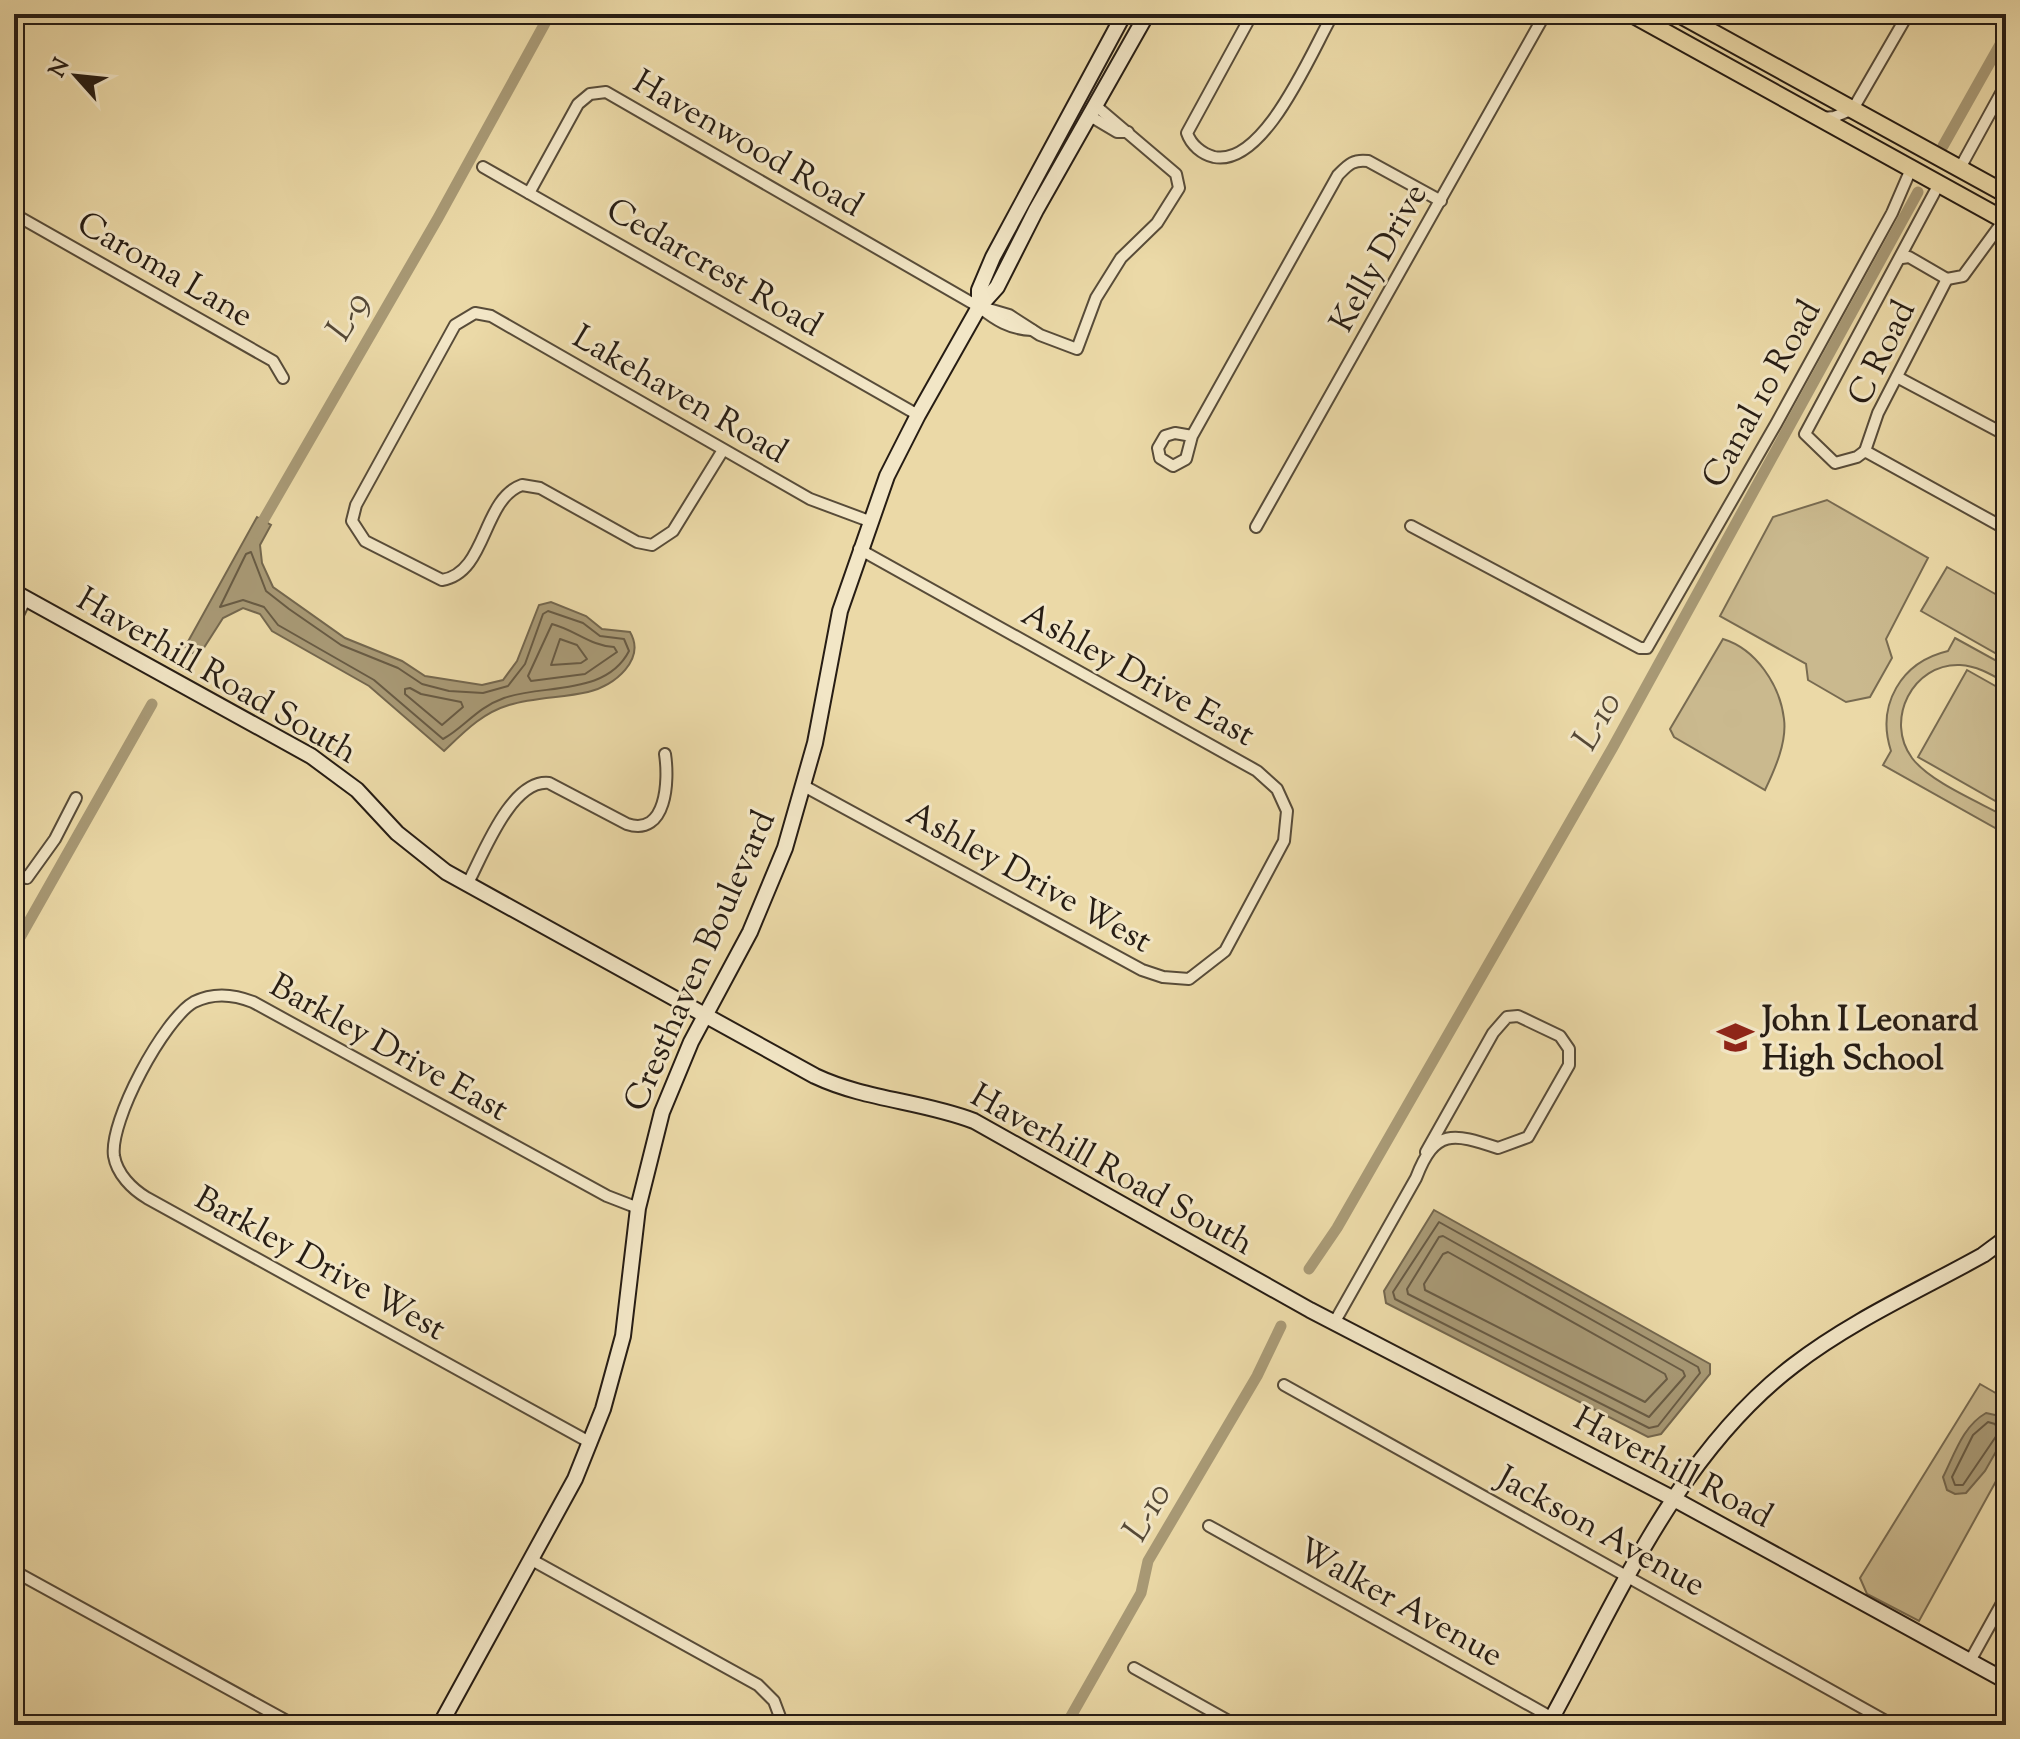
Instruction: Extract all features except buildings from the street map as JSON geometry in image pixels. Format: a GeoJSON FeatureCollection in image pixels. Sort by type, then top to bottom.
{"type":"FeatureCollection","features":[{"type":"Feature","properties":{"kind":"main road"},"geometry":{"type":"LineString","coordinates":[[1632,14],[2005,221]]}},
{"type":"Feature","properties":{"kind":"main road"},"geometry":{"type":"LineString","coordinates":[[1679,14],[2003,192]]}},
{"type":"Feature","properties":{"kind":"main road"},"geometry":{"type":"LineString","coordinates":[[1865,144],[1887,144],[1978,193],[1989,195],[2003,192]]}},
{"type":"Feature","properties":{"kind":"street","name":"Cresthaven Boulevard"},"geometry":{"type":"LineString","coordinates":[[979,307],[979,290],[1007,229],[1124,14]]}},
{"type":"Feature","properties":{"kind":"street","name":"Cresthaven Boulevard"},"geometry":{"type":"LineString","coordinates":[[440,1725],[532,1560],[591,1443],[623,1336],[638,1208],[662,1112],[705,1015],[768,891],[804,786],[840,611],[869,521],[918,415],[979,307],[997,287],[1147,14]]}},
{"type":"Feature","properties":{"kind":"street"},"geometry":{"type":"LineString","coordinates":[[1252,14],[1187,133],[1194,146],[1208,155],[1222,158],[1238,154],[1271,125],[1333,14]]}},
{"type":"Feature","properties":{"kind":"street","name":"Kelly Drive"},"geometry":{"type":"LineString","coordinates":[[1256,527],[1545,14]]}},
{"type":"Feature","properties":{"kind":"street"},"geometry":{"type":"LineString","coordinates":[[1816,118],[1834,117],[1853,109],[1908,14]]}},
{"type":"Feature","properties":{"kind":"street"},"geometry":{"type":"LineString","coordinates":[[1960,168],[2006,84]]}},
{"type":"Feature","properties":{"kind":"street","name":"Havenwood Road"},"geometry":{"type":"LineString","coordinates":[[529,193],[578,104],[590,94],[606,92],[979,307]]}},
{"type":"Feature","properties":{"kind":"street"},"geometry":{"type":"LineString","coordinates":[[979,307],[996,321],[1016,330],[1032,330],[1077,349],[1096,298],[1121,258],[1157,223],[1179,188],[1176,174],[1130,133],[1117,132],[1093,111]]}},
{"type":"Feature","properties":{"kind":"street"},"geometry":{"type":"LineString","coordinates":[[1192,436],[1338,175],[1348,164],[1357,159],[1368,161],[1441,201]]}},
{"type":"Feature","properties":{"kind":"street","name":"Cedarcrest Road"},"geometry":{"type":"LineString","coordinates":[[483,167],[918,415]]}},
{"type":"Feature","properties":{"kind":"street","name":"Canal 10 Road"},"geometry":{"type":"LineString","coordinates":[[1411,526],[1640,648],[1653,643],[1885,226],[1911,169]]}},
{"type":"Feature","properties":{"kind":"street"},"geometry":{"type":"LineString","coordinates":[[1939,184],[1805,434],[1835,463],[1865,451],[2006,529]]}},
{"type":"Feature","properties":{"kind":"street","name":"Caroma Lane"},"geometry":{"type":"LineString","coordinates":[[14,214],[273,361],[283,378]]}},
{"type":"Feature","properties":{"kind":"street"},"geometry":{"type":"LineString","coordinates":[[1902,258],[1909,257],[1947,279],[1963,276],[2005,221]]}},
{"type":"Feature","properties":{"kind":"street","name":"C Road"},"geometry":{"type":"LineString","coordinates":[[1865,451],[1897,377],[1947,279]]}},
{"type":"Feature","properties":{"kind":"street","name":"Lakehaven Road"},"geometry":{"type":"LineString","coordinates":[[723,450],[669,537],[652,545],[637,542],[540,488],[522,485],[504,499],[464,570],[442,580],[365,541],[352,521],[356,505],[455,325],[468,315],[491,316],[810,499],[869,521]]}},
{"type":"Feature","properties":{"kind":"street"},"geometry":{"type":"LineString","coordinates":[[1897,377],[2006,435]]}},
{"type":"Feature","properties":{"kind":"street","name":"Ashley Drive East"},"geometry":{"type":"LineString","coordinates":[[859,549],[1257,771],[1277,789],[1287,811],[1284,841],[1251,906]]}},
{"type":"Feature","properties":{"kind":"street"},"geometry":{"type":"LineString","coordinates":[[14,623],[20,595]]}},
{"type":"Feature","properties":{"kind":"street","name":"Haverhill Road South"},"geometry":{"type":"LineString","coordinates":[[20,595],[311,756],[357,790],[421,854],[467,885],[832,1084],[876,1097],[930,1106],[974,1121],[1310,1310]]}},
{"type":"Feature","properties":{"kind":"street"},"geometry":{"type":"LineString","coordinates":[[467,885],[510,805],[519,793],[539,782],[549,783],[627,824],[638,828],[647,825],[661,807],[669,780],[665,754]]}},
{"type":"Feature","properties":{"kind":"street","name":"Ashley Drive West"},"geometry":{"type":"LineString","coordinates":[[804,786],[1142,970],[1163,977],[1189,979],[1215,960],[1225,951],[1251,906]]}},
{"type":"Feature","properties":{"kind":"street"},"geometry":{"type":"LineString","coordinates":[[14,871],[27,878],[55,839],[76,798]]}},
{"type":"Feature","properties":{"kind":"street","name":"Barkley Drive East"},"geometry":{"type":"LineString","coordinates":[[140,1078],[169,1027],[184,1009],[215,995],[238,996],[607,1196],[638,1208]]}},
{"type":"Feature","properties":{"kind":"street"},"geometry":{"type":"LineString","coordinates":[[1334,1323],[1416,1178],[1426,1152],[1493,1033],[1507,1017],[1518,1016],[1560,1036],[1569,1049],[1569,1065],[1528,1137],[1498,1148],[1462,1136],[1445,1138],[1426,1152]]}},
{"type":"Feature","properties":{"kind":"street","name":"Barkley Drive West"},"geometry":{"type":"LineString","coordinates":[[140,1078],[117,1123],[114,1146],[119,1169],[139,1193],[591,1443]]}},
{"type":"Feature","properties":{"kind":"street"},"geometry":{"type":"LineString","coordinates":[[1555,1723],[1628,1576],[1674,1499],[1734,1420],[1792,1366],[1842,1332],[1983,1255],[2006,1238]]}},
{"type":"Feature","properties":{"kind":"street","name":"Haverhill Road"},"geometry":{"type":"LineString","coordinates":[[1310,1310],[1674,1499],[2006,1681]]}},
{"type":"Feature","properties":{"kind":"street","name":"Jackson Avenue"},"geometry":{"type":"LineString","coordinates":[[1284,1385],[1893,1725]]}},
{"type":"Feature","properties":{"kind":"street","name":"Walker Avenue"},"geometry":{"type":"LineString","coordinates":[[1209,1526],[1555,1723]]}},
{"type":"Feature","properties":{"kind":"street"},"geometry":{"type":"LineString","coordinates":[[532,1560],[758,1685],[774,1701],[783,1725]]}},
{"type":"Feature","properties":{"kind":"street"},"geometry":{"type":"LineString","coordinates":[[14,1571],[294,1725]]}},
{"type":"Feature","properties":{"kind":"street"},"geometry":{"type":"LineString","coordinates":[[1970,1661],[2006,1596]]}},
{"type":"Feature","properties":{"kind":"street"},"geometry":{"type":"LineString","coordinates":[[1134,1668],[1236,1725]]}},
{"type":"Feature","properties":{"kind":"shaded area"},"geometry":{"type":"Polygon","coordinates":[[[1827,500],[1928,558],[1886,639],[1892,658],[1870,697],[1846,702],[1808,680],[1806,664],[1720,616],[1773,517],[1827,500]]]}},
{"type":"Feature","properties":{"kind":"shaded area"},"geometry":{"type":"Polygon","coordinates":[[[1947,567],[2006,600],[2004,658],[1921,611],[1947,567]]]}},
{"type":"Feature","properties":{"kind":"shaded area"},"geometry":{"type":"Polygon","coordinates":[[[1955,638],[2006,666],[2006,683],[1984,671],[1960,665],[1929,673],[1908,696],[1902,711],[1904,743],[1912,758],[1930,775],[2006,817],[2006,834],[1883,765],[1891,751],[1887,718],[1896,688],[1917,665],[1948,651],[1955,638]]]}},
{"type":"Feature","properties":{"kind":"shaded area"},"geometry":{"type":"Polygon","coordinates":[[[1723,639],[1756,660],[1772,681],[1782,706],[1782,746],[1765,790],[1674,737],[1670,729],[1723,639]]]}},
{"type":"Feature","properties":{"kind":"shaded area"},"geometry":{"type":"Polygon","coordinates":[[[1967,670],[2006,692],[2006,807],[1918,757],[1967,670]]]}},
{"type":"Feature","properties":{"kind":"shaded area"},"geometry":{"type":"Polygon","coordinates":[[[1980,1384],[2006,1399],[2006,1463],[1919,1621],[1867,1594],[1860,1578],[1980,1384]]]}},
{"type":"Feature","properties":{"kind":"water"},"geometry":{"type":"Polygon","coordinates":[[[257,517],[271,525],[260,545],[262,563],[273,587],[345,638],[402,661],[425,676],[482,685],[503,680],[517,661],[539,605],[551,602],[586,616],[602,629],[630,632],[634,642],[631,661],[617,677],[598,689],[499,708],[474,724],[444,751],[369,686],[272,631],[260,614],[243,608],[223,618],[198,657],[185,647],[257,517]]]}},
{"type":"Feature","properties":{"kind":"water"},"geometry":{"type":"Polygon","coordinates":[[[1434,1210],[1710,1364],[1710,1374],[1661,1434],[1648,1437],[1386,1303],[1384,1291],[1434,1210]]]}},
{"type":"Feature","properties":{"kind":"water"},"geometry":{"type":"Polygon","coordinates":[[[1986,1413],[2000,1416],[2006,1434],[1985,1471],[1966,1493],[1955,1494],[1947,1490],[1943,1477],[1965,1433],[1986,1413]]]}},
{"type":"Feature","properties":{"kind":"waterway","name":"L-9"},"geometry":{"type":"LineString","coordinates":[[256,533],[438,218],[550,14]]}},
{"type":"Feature","properties":{"kind":"waterway","name":"L-10"},"geometry":{"type":"LineString","coordinates":[[1943,146],[2006,34]]}},
{"type":"Feature","properties":{"kind":"waterway","name":"L-10"},"geometry":{"type":"LineString","coordinates":[[1309,1269],[1337,1228],[1613,747],[1918,192]]}},
{"type":"Feature","properties":{"kind":"waterway","name":"L-9"},"geometry":{"type":"LineString","coordinates":[[14,948],[152,704]]}},
{"type":"Feature","properties":{"kind":"waterway","name":"L-10"},"geometry":{"type":"LineString","coordinates":[[1066,1725],[1141,1593],[1148,1561],[1257,1376],[1281,1326]]}},
{"type":"Feature","properties":{"kind":"place","name":"John I Leonard High School"},"geometry":{"type":"Point","coordinates":[1736,1038]}}]}
